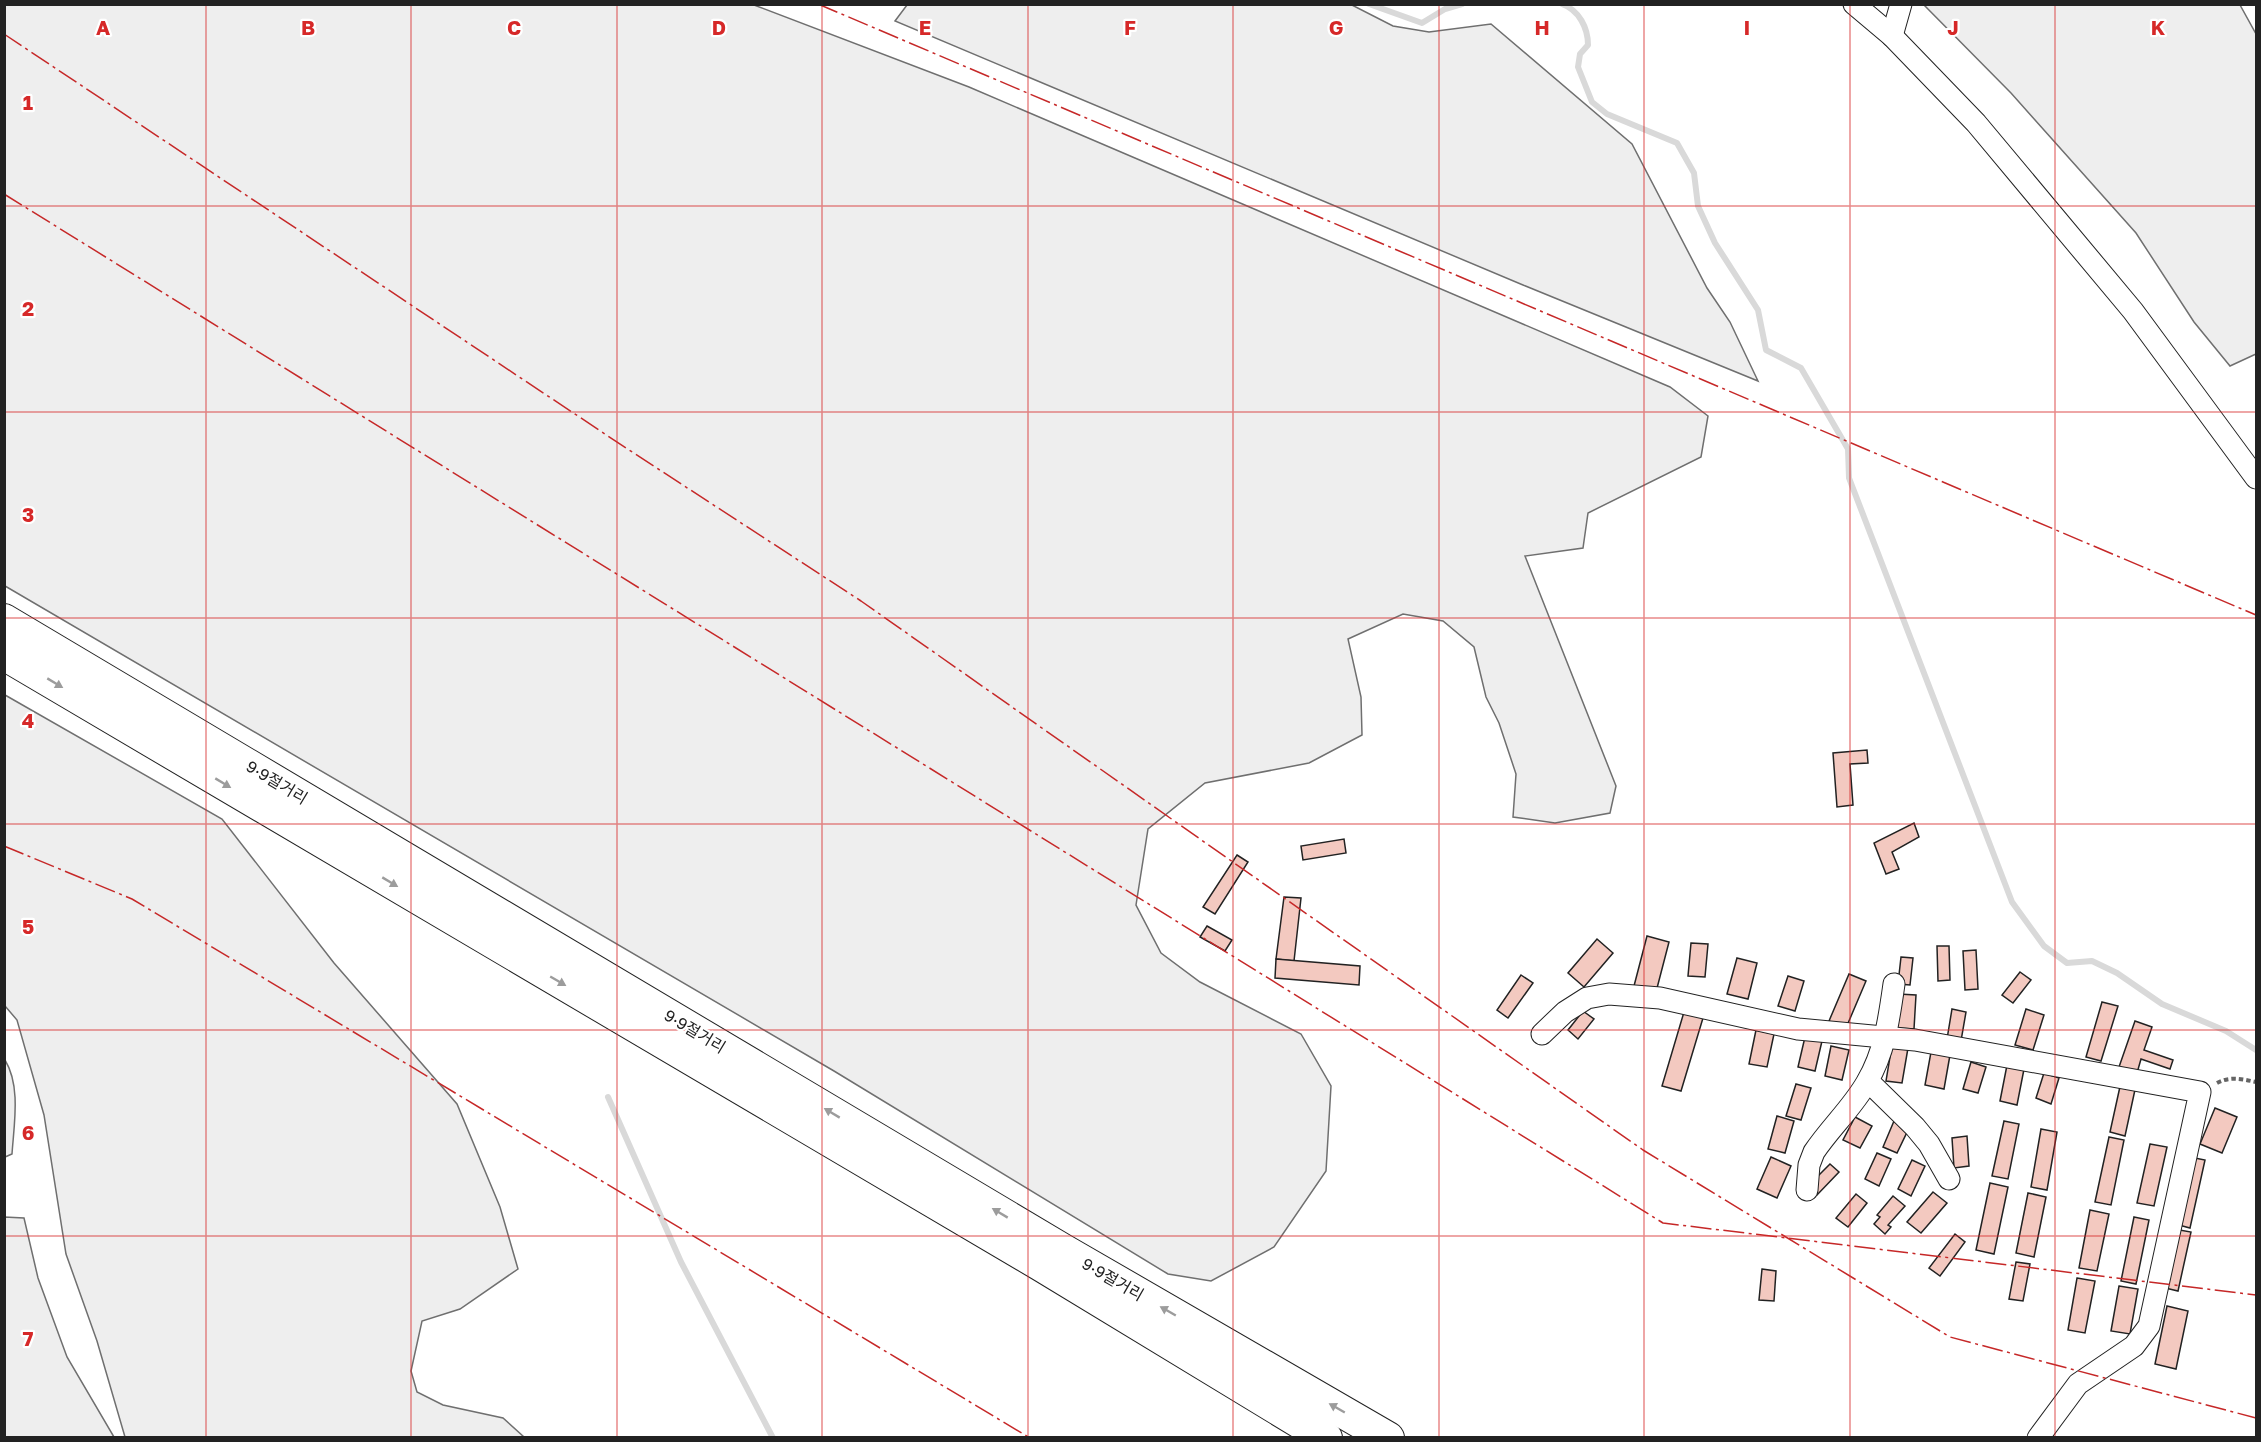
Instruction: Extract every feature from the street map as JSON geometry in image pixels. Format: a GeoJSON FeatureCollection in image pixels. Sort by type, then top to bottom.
{"type":"FeatureCollection","features":[{"type":"Feature","properties":{"kind":"highway","name":"9·9절거리"},"geometry":{"type":"LineString","coordinates":[[4,620],[1053,1244],[1388,1437]]}},
{"type":"Feature","properties":{"kind":"highway","name":"9·9절거리"},"geometry":{"type":"LineString","coordinates":[[4,654],[1041,1265],[1326,1437]]}},
{"type":"Feature","properties":{"kind":"street"},"geometry":{"type":"LineString","coordinates":[[1854,4],[1892,36],[1976,123],[2133,311],[2256,478]]}},
{"type":"Feature","properties":{"kind":"street"},"geometry":{"type":"LineString","coordinates":[[1892,36],[1901,4]]}},
{"type":"Feature","properties":{"kind":"street"},"geometry":{"type":"LineString","coordinates":[[1807,1190],[1809,1165],[1814,1152],[1868,1081],[1886,1037],[1894,984]]}},
{"type":"Feature","properties":{"kind":"street"},"geometry":{"type":"LineString","coordinates":[[1542,1034],[1565,1012],[1587,998],[1609,994],[1660,999],[1798,1029],[1886,1037],[2043,1061],[2200,1092],[2149,1326],[2134,1346],[2078,1384],[2038,1437]]}},
{"type":"Feature","properties":{"kind":"street"},"geometry":{"type":"LineString","coordinates":[[1868,1081],[1929,1144],[1949,1179]]}},
{"type":"Feature","properties":{"kind":"path"},"geometry":{"type":"LineString","coordinates":[[2200,1092],[2224,1080],[2240,1078],[2256,1082]]}},
{"type":"Feature","properties":{"kind":"shaded area"},"geometry":{"type":"Polygon","coordinates":[[[5,4],[754,5],[969,87],[1670,387],[1708,416],[1701,457],[1588,513],[1583,548],[1525,556],[1616,786],[1610,813],[1555,823],[1513,817],[1516,774],[1499,723],[1486,697],[1474,647],[1443,621],[1403,614],[1348,639],[1361,697],[1362,735],[1309,763],[1205,783],[1148,829],[1136,905],[1161,953],[1200,982],[1301,1034],[1331,1086],[1326,1171],[1274,1247],[1211,1281],[1168,1274],[834,1071],[5,586],[5,4]]]}},
{"type":"Feature","properties":{"kind":"shaded area"},"geometry":{"type":"Polygon","coordinates":[[[1350,4],[1393,26],[1429,32],[1491,24],[1632,144],[1707,288],[1730,322],[1758,381],[1523,285],[895,21],[907,5],[1350,4]]]}},
{"type":"Feature","properties":{"kind":"shaded area"},"geometry":{"type":"Polygon","coordinates":[[[1924,5],[2240,5],[2256,34],[2256,354],[2230,366],[2194,322],[2136,233],[2011,93],[1924,5]]]}},
{"type":"Feature","properties":{"kind":"shaded area"},"geometry":{"type":"Polygon","coordinates":[[[5,695],[222,819],[334,963],[457,1104],[500,1207],[518,1269],[460,1309],[422,1321],[411,1371],[417,1392],[443,1405],[503,1418],[524,1437],[125,1437],[97,1341],[66,1254],[44,1115],[17,1020],[5,1006],[5,695]]]}},
{"type":"Feature","properties":{"kind":"shaded area"},"geometry":{"type":"Polygon","coordinates":[[[5,1060],[13,1081],[15,1118],[12,1154],[5,1157],[5,1060]]]}},
{"type":"Feature","properties":{"kind":"shaded area"},"geometry":{"type":"Polygon","coordinates":[[[4,1217],[24,1218],[38,1278],[67,1357],[114,1437],[5,1437],[4,1217]]]}},
{"type":"Feature","properties":{"kind":"building"},"geometry":{"type":"Polygon","coordinates":[[[1867,750],[1868,763],[1850,764],[1853,805],[1837,807],[1833,753],[1867,750]]]}},
{"type":"Feature","properties":{"kind":"building"},"geometry":{"type":"Polygon","coordinates":[[[1914,823],[1919,837],[1892,852],[1899,869],[1886,874],[1874,843],[1914,823]]]}},
{"type":"Feature","properties":{"kind":"building"},"geometry":{"type":"Polygon","coordinates":[[[1344,839],[1346,853],[1303,860],[1301,846],[1344,839]]]}},
{"type":"Feature","properties":{"kind":"building"},"geometry":{"type":"Polygon","coordinates":[[[1237,855],[1248,862],[1215,914],[1203,907],[1237,855]]]}},
{"type":"Feature","properties":{"kind":"building"},"geometry":{"type":"Polygon","coordinates":[[[1284,897],[1301,898],[1294,961],[1276,959],[1284,897]]]}},
{"type":"Feature","properties":{"kind":"building"},"geometry":{"type":"Polygon","coordinates":[[[1207,926],[1232,940],[1225,951],[1200,937],[1207,926]]]}},
{"type":"Feature","properties":{"kind":"building"},"geometry":{"type":"Polygon","coordinates":[[[1647,936],[1669,942],[1656,992],[1634,986],[1647,936]]]}},
{"type":"Feature","properties":{"kind":"building"},"geometry":{"type":"Polygon","coordinates":[[[1597,939],[1613,953],[1584,987],[1568,973],[1597,939]]]}},
{"type":"Feature","properties":{"kind":"building"},"geometry":{"type":"Polygon","coordinates":[[[1691,943],[1708,944],[1705,977],[1688,976],[1691,943]]]}},
{"type":"Feature","properties":{"kind":"building"},"geometry":{"type":"Polygon","coordinates":[[[1937,946],[1949,946],[1950,980],[1938,981],[1937,946]]]}},
{"type":"Feature","properties":{"kind":"building"},"geometry":{"type":"Polygon","coordinates":[[[1976,950],[1978,989],[1965,990],[1963,951],[1976,950]]]}},
{"type":"Feature","properties":{"kind":"building"},"geometry":{"type":"Polygon","coordinates":[[[1901,957],[1913,958],[1910,985],[1898,984],[1901,957]]]}},
{"type":"Feature","properties":{"kind":"building"},"geometry":{"type":"Polygon","coordinates":[[[1737,958],[1757,963],[1748,999],[1727,994],[1737,958]]]}},
{"type":"Feature","properties":{"kind":"building"},"geometry":{"type":"Polygon","coordinates":[[[1276,959],[1360,966],[1359,985],[1275,978],[1276,959]]]}},
{"type":"Feature","properties":{"kind":"building"},"geometry":{"type":"Polygon","coordinates":[[[2020,972],[2031,980],[2013,1003],[2002,995],[2020,972]]]}},
{"type":"Feature","properties":{"kind":"building"},"geometry":{"type":"Polygon","coordinates":[[[1849,974],[1866,981],[1846,1028],[1829,1021],[1849,974]]]}},
{"type":"Feature","properties":{"kind":"building"},"geometry":{"type":"Polygon","coordinates":[[[1521,975],[1533,983],[1508,1018],[1497,1010],[1521,975]]]}},
{"type":"Feature","properties":{"kind":"building"},"geometry":{"type":"Polygon","coordinates":[[[1788,976],[1804,981],[1795,1011],[1778,1006],[1788,976]]]}},
{"type":"Feature","properties":{"kind":"building"},"geometry":{"type":"Polygon","coordinates":[[[1898,994],[1916,995],[1914,1029],[1896,1028],[1898,994]]]}},
{"type":"Feature","properties":{"kind":"building"},"geometry":{"type":"Polygon","coordinates":[[[2102,1002],[2118,1006],[2101,1061],[2086,1057],[2102,1002]]]}},
{"type":"Feature","properties":{"kind":"building"},"geometry":{"type":"Polygon","coordinates":[[[1952,1009],[1966,1012],[1961,1041],[1947,1039],[1952,1009]]]}},
{"type":"Feature","properties":{"kind":"building"},"geometry":{"type":"Polygon","coordinates":[[[2026,1009],[2044,1015],[2033,1050],[2015,1045],[2026,1009]]]}},
{"type":"Feature","properties":{"kind":"building"},"geometry":{"type":"Polygon","coordinates":[[[1583,1011],[1594,1019],[1578,1039],[1568,1030],[1583,1011]]]}},
{"type":"Feature","properties":{"kind":"building"},"geometry":{"type":"Polygon","coordinates":[[[1684,1012],[1703,1018],[1681,1091],[1662,1086],[1684,1012]]]}},
{"type":"Feature","properties":{"kind":"building"},"geometry":{"type":"Polygon","coordinates":[[[2135,1021],[2152,1027],[2144,1050],[2173,1060],[2170,1069],[2141,1059],[2137,1073],[2119,1067],[2135,1021]]]}},
{"type":"Feature","properties":{"kind":"building"},"geometry":{"type":"Polygon","coordinates":[[[1756,1030],[1774,1034],[1767,1067],[1749,1064],[1756,1030]]]}},
{"type":"Feature","properties":{"kind":"building"},"geometry":{"type":"Polygon","coordinates":[[[1805,1037],[1822,1041],[1815,1071],[1798,1067],[1805,1037]]]}},
{"type":"Feature","properties":{"kind":"building"},"geometry":{"type":"Polygon","coordinates":[[[1892,1045],[1908,1048],[1902,1083],[1886,1081],[1892,1045]]]}},
{"type":"Feature","properties":{"kind":"building"},"geometry":{"type":"Polygon","coordinates":[[[1831,1046],[1849,1050],[1842,1080],[1825,1076],[1831,1046]]]}},
{"type":"Feature","properties":{"kind":"building"},"geometry":{"type":"Polygon","coordinates":[[[1931,1052],[1950,1055],[1944,1089],[1925,1085],[1931,1052]]]}},
{"type":"Feature","properties":{"kind":"building"},"geometry":{"type":"Polygon","coordinates":[[[2008,1060],[2025,1064],[2017,1105],[2000,1101],[2008,1060]]]}},
{"type":"Feature","properties":{"kind":"building"},"geometry":{"type":"Polygon","coordinates":[[[1971,1062],[1986,1067],[1978,1093],[1963,1089],[1971,1062]]]}},
{"type":"Feature","properties":{"kind":"building"},"geometry":{"type":"Polygon","coordinates":[[[2044,1073],[2059,1078],[2051,1104],[2036,1098],[2044,1073]]]}},
{"type":"Feature","properties":{"kind":"building"},"geometry":{"type":"Polygon","coordinates":[[[2121,1082],[2136,1085],[2125,1136],[2110,1132],[2121,1082]]]}},
{"type":"Feature","properties":{"kind":"building"},"geometry":{"type":"Polygon","coordinates":[[[1796,1084],[1811,1088],[1801,1120],[1786,1116],[1796,1084]]]}},
{"type":"Feature","properties":{"kind":"building"},"geometry":{"type":"Polygon","coordinates":[[[2215,1108],[2237,1117],[2222,1153],[2200,1144],[2215,1108]]]}},
{"type":"Feature","properties":{"kind":"building"},"geometry":{"type":"Polygon","coordinates":[[[1777,1116],[1794,1121],[1785,1153],[1768,1149],[1777,1116]]]}},
{"type":"Feature","properties":{"kind":"building"},"geometry":{"type":"Polygon","coordinates":[[[1855,1117],[1872,1126],[1860,1148],[1843,1140],[1855,1117]]]}},
{"type":"Feature","properties":{"kind":"building"},"geometry":{"type":"Polygon","coordinates":[[[1894,1121],[1909,1128],[1897,1153],[1883,1147],[1894,1121]]]}},
{"type":"Feature","properties":{"kind":"building"},"geometry":{"type":"Polygon","coordinates":[[[2004,1121],[2019,1124],[2008,1179],[1992,1176],[2004,1121]]]}},
{"type":"Feature","properties":{"kind":"building"},"geometry":{"type":"Polygon","coordinates":[[[2041,1129],[2057,1132],[2047,1190],[2031,1187],[2041,1129]]]}},
{"type":"Feature","properties":{"kind":"building"},"geometry":{"type":"Polygon","coordinates":[[[1967,1136],[1969,1166],[1954,1168],[1952,1138],[1967,1136]]]}},
{"type":"Feature","properties":{"kind":"building"},"geometry":{"type":"Polygon","coordinates":[[[2109,1137],[2124,1140],[2111,1205],[2095,1202],[2109,1137]]]}},
{"type":"Feature","properties":{"kind":"building"},"geometry":{"type":"Polygon","coordinates":[[[2150,1144],[2167,1147],[2154,1206],[2137,1203],[2150,1144]]]}},
{"type":"Feature","properties":{"kind":"building"},"geometry":{"type":"Polygon","coordinates":[[[1877,1153],[1891,1159],[1879,1186],[1865,1179],[1877,1153]]]}},
{"type":"Feature","properties":{"kind":"building"},"geometry":{"type":"Polygon","coordinates":[[[1771,1157],[1791,1166],[1777,1198],[1757,1189],[1771,1157]]]}},
{"type":"Feature","properties":{"kind":"building"},"geometry":{"type":"Polygon","coordinates":[[[2190,1157],[2205,1160],[2190,1228],[2175,1224],[2190,1157]]]}},
{"type":"Feature","properties":{"kind":"building"},"geometry":{"type":"Polygon","coordinates":[[[1912,1160],[1925,1166],[1911,1196],[1898,1189],[1912,1160]]]}},
{"type":"Feature","properties":{"kind":"building"},"geometry":{"type":"Polygon","coordinates":[[[1830,1164],[1839,1172],[1817,1195],[1808,1186],[1830,1164]]]}},
{"type":"Feature","properties":{"kind":"building"},"geometry":{"type":"Polygon","coordinates":[[[1990,1183],[2008,1187],[1994,1254],[1976,1250],[1990,1183]]]}},
{"type":"Feature","properties":{"kind":"building"},"geometry":{"type":"Polygon","coordinates":[[[1933,1192],[1947,1203],[1921,1233],[1907,1222],[1933,1192]]]}},
{"type":"Feature","properties":{"kind":"building"},"geometry":{"type":"Polygon","coordinates":[[[2028,1193],[2046,1197],[2034,1257],[2016,1253],[2028,1193]]]}},
{"type":"Feature","properties":{"kind":"building"},"geometry":{"type":"Polygon","coordinates":[[[1856,1194],[1867,1203],[1848,1227],[1836,1218],[1856,1194]]]}},
{"type":"Feature","properties":{"kind":"building"},"geometry":{"type":"Polygon","coordinates":[[[1893,1196],[1905,1206],[1888,1225],[1891,1227],[1885,1234],[1874,1224],[1880,1217],[1877,1215],[1893,1196]]]}},
{"type":"Feature","properties":{"kind":"building"},"geometry":{"type":"Polygon","coordinates":[[[2090,1210],[2109,1214],[2097,1271],[2079,1268],[2090,1210]]]}},
{"type":"Feature","properties":{"kind":"building"},"geometry":{"type":"Polygon","coordinates":[[[2134,1217],[2149,1220],[2136,1284],[2121,1281],[2134,1217]]]}},
{"type":"Feature","properties":{"kind":"building"},"geometry":{"type":"Polygon","coordinates":[[[2174,1229],[2191,1232],[2178,1291],[2161,1287],[2174,1229]]]}},
{"type":"Feature","properties":{"kind":"building"},"geometry":{"type":"Polygon","coordinates":[[[1955,1234],[1965,1242],[1940,1276],[1929,1268],[1955,1234]]]}},
{"type":"Feature","properties":{"kind":"building"},"geometry":{"type":"Polygon","coordinates":[[[2016,1262],[2030,1264],[2023,1301],[2009,1299],[2016,1262]]]}},
{"type":"Feature","properties":{"kind":"building"},"geometry":{"type":"Polygon","coordinates":[[[1762,1269],[1776,1271],[1774,1301],[1759,1300],[1762,1269]]]}},
{"type":"Feature","properties":{"kind":"building"},"geometry":{"type":"Polygon","coordinates":[[[2077,1278],[2095,1281],[2085,1333],[2068,1330],[2077,1278]]]}},
{"type":"Feature","properties":{"kind":"building"},"geometry":{"type":"Polygon","coordinates":[[[2119,1286],[2138,1289],[2130,1334],[2111,1331],[2119,1286]]]}},
{"type":"Feature","properties":{"kind":"building"},"geometry":{"type":"Polygon","coordinates":[[[2167,1306],[2188,1311],[2176,1369],[2155,1364],[2167,1306]]]}},
{"type":"Feature","properties":{"kind":"waterway"},"geometry":{"type":"LineString","coordinates":[[1369,4],[1422,23],[1445,9],[1462,4]]}},
{"type":"Feature","properties":{"kind":"waterway"},"geometry":{"type":"LineString","coordinates":[[1562,4],[1578,15],[1586,32],[1588,45],[1580,54],[1578,67],[1592,102],[1607,114],[1677,143],[1694,173],[1698,206],[1715,243],[1758,310],[1766,350],[1801,368],[1848,449],[1849,478],[2012,902],[2044,946],[2067,963],[2092,961],[2117,973],[2162,1004],[2226,1031],[2256,1050]]}},
{"type":"Feature","properties":{"kind":"waterway"},"geometry":{"type":"LineString","coordinates":[[608,1097],[681,1262],[773,1438]]}},
{"type":"Feature","properties":{"kind":"power"},"geometry":{"type":"LineString","coordinates":[[818,4],[2256,615]]}},
{"type":"Feature","properties":{"kind":"power"},"geometry":{"type":"LineString","coordinates":[[4,34],[626,448],[861,601],[1643,1150],[1950,1337],[2256,1418]]}},
{"type":"Feature","properties":{"kind":"power"},"geometry":{"type":"LineString","coordinates":[[4,194],[1663,1223],[2256,1295]]}},
{"type":"Feature","properties":{"kind":"power"},"geometry":{"type":"LineString","coordinates":[[4,846],[132,899],[1030,1438]]}}]}
